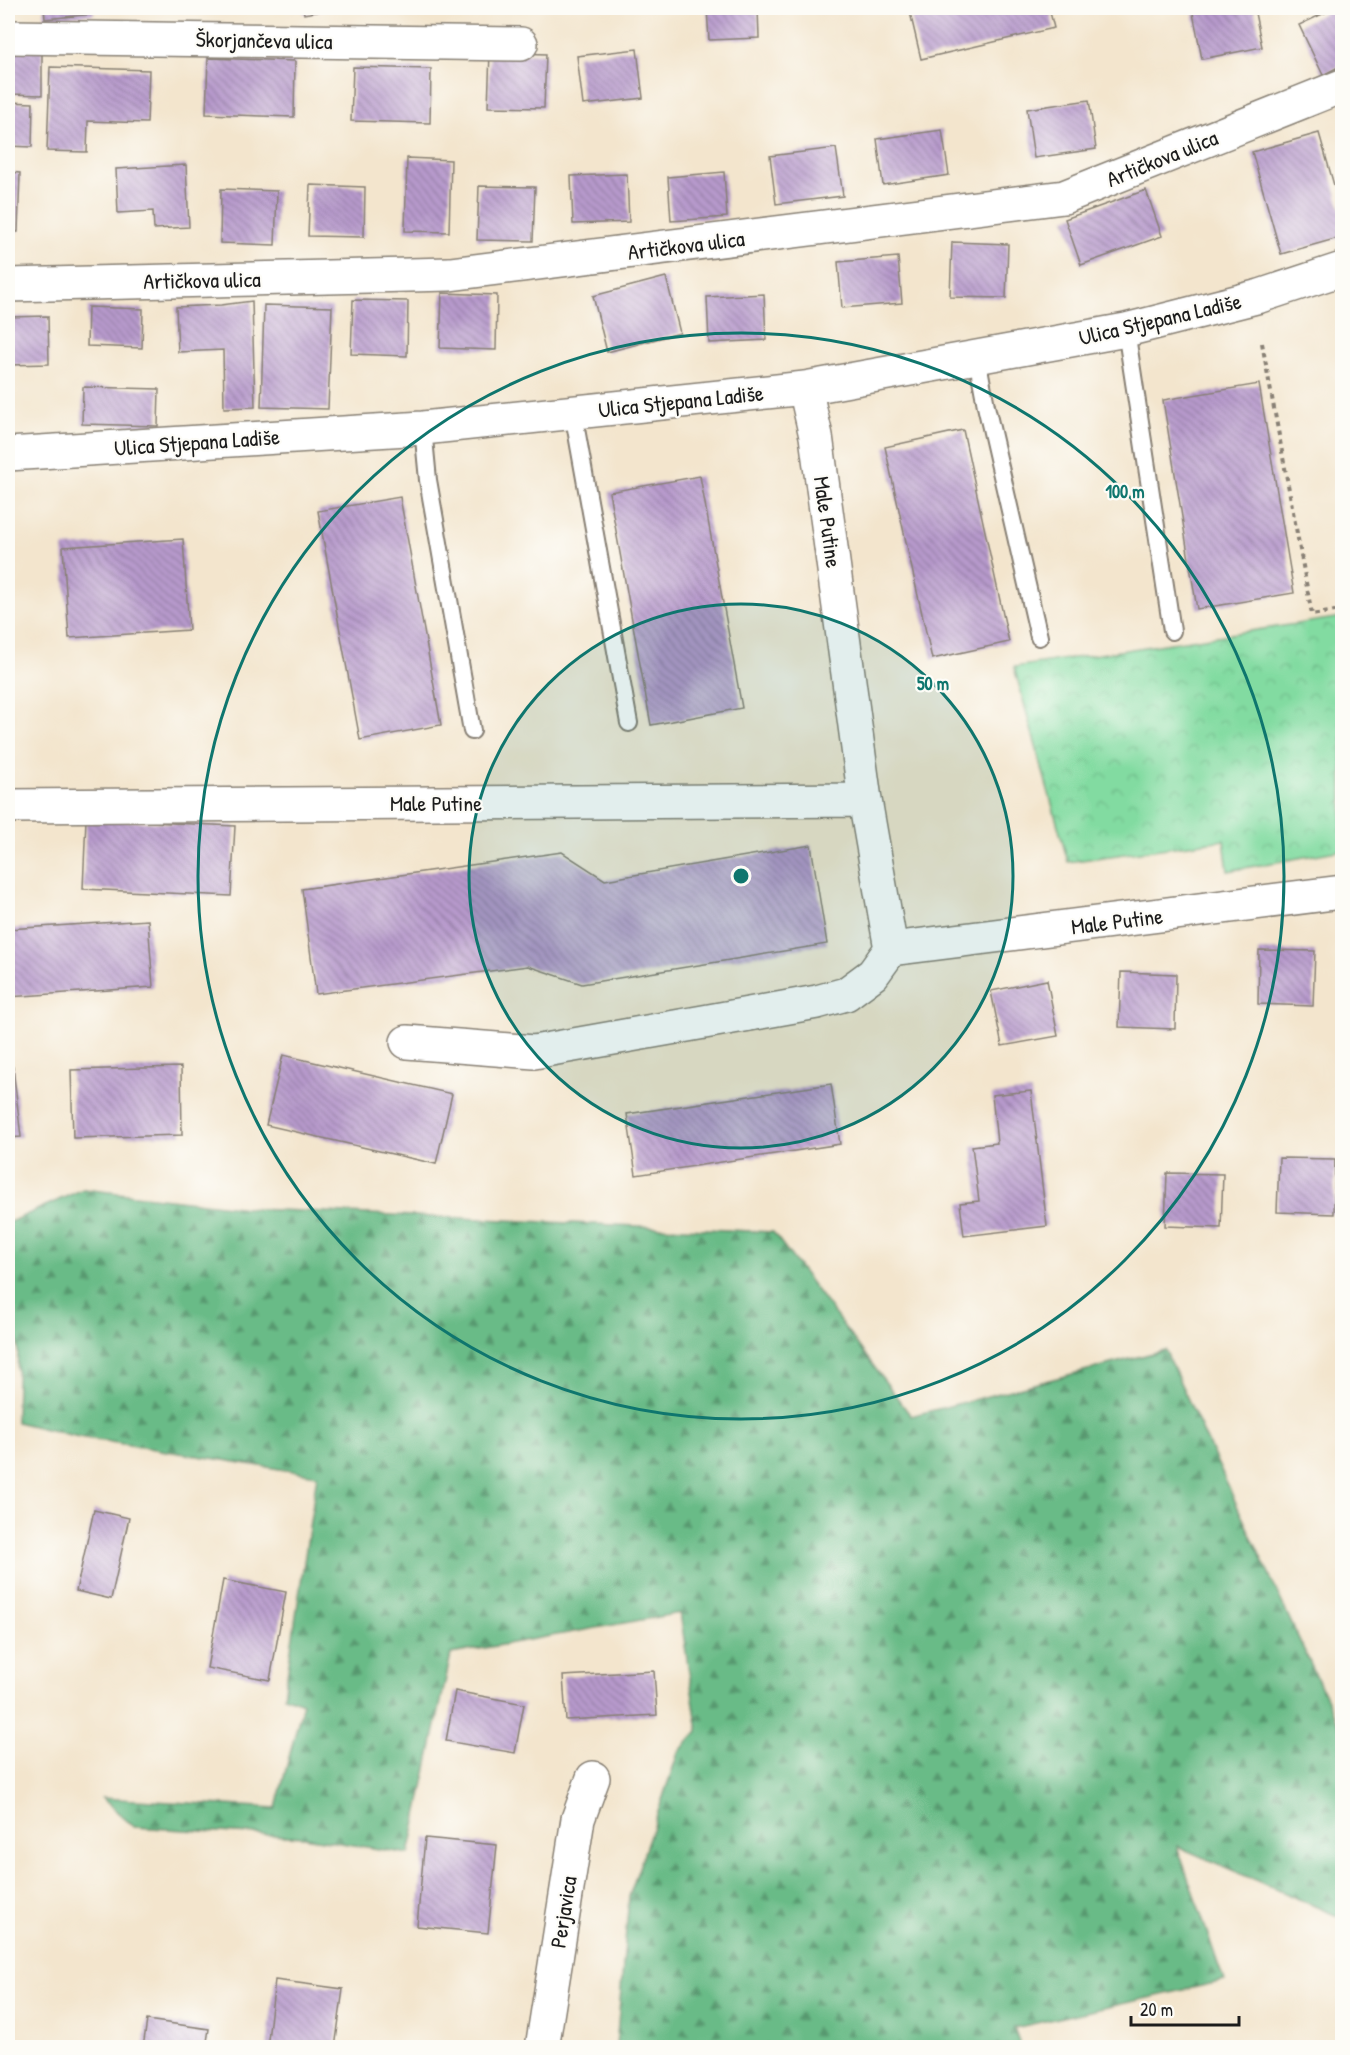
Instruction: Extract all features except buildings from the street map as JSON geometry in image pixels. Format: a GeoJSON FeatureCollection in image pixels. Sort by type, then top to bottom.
{"type":"FeatureCollection","features":[{"type":"Feature","properties":{"kind":"street","name":"Škorjančeva ulica"},"geometry":{"type":"LineString","coordinates":[[8,37],[521,44]]}},
{"type":"Feature","properties":{"kind":"street","name":"Artičkova ulica"},"geometry":{"type":"LineString","coordinates":[[8,285],[450,274],[1065,197],[1342,86]]}},
{"type":"Feature","properties":{"kind":"street","name":"Ulica Stjepana Ladiše"},"geometry":{"type":"LineString","coordinates":[[8,454],[423,428],[805,388],[1126,330],[1260,296],[1342,269]]}},
{"type":"Feature","properties":{"kind":"street","name":"Male Putine"},"geometry":{"type":"LineString","coordinates":[[805,388],[816,436],[865,800],[891,949],[1341,901]]}},
{"type":"Feature","properties":{"kind":"street","name":"Male Putine"},"geometry":{"type":"LineString","coordinates":[[8,806],[865,800]]}},
{"type":"Feature","properties":{"kind":"street"},"geometry":{"type":"LineString","coordinates":[[407,1042],[534,1052],[818,1002],[846,994],[873,974],[891,949]]}},
{"type":"Feature","properties":{"kind":"street","name":"Perjavica"},"geometry":{"type":"LineString","coordinates":[[542,2048],[578,1819],[593,1778]]}},
{"type":"Feature","properties":{"kind":"lane"},"geometry":{"type":"LineString","coordinates":[[1126,330],[1172,631]]}},
{"type":"Feature","properties":{"kind":"lane"},"geometry":{"type":"LineString","coordinates":[[977,357],[986,406],[1039,637]]}},
{"type":"Feature","properties":{"kind":"lane"},"geometry":{"type":"LineString","coordinates":[[573,412],[629,723]]}},
{"type":"Feature","properties":{"kind":"lane"},"geometry":{"type":"LineString","coordinates":[[423,428],[428,480],[472,731]]}},
{"type":"Feature","properties":{"kind":"path"},"geometry":{"type":"LineString","coordinates":[[1262,343],[1312,615],[1335,611],[1342,596]]}},
{"type":"Feature","properties":{"kind":"green space"},"geometry":{"type":"Polygon","coordinates":[[[1342,617],[1342,850],[1228,871],[1224,840],[1068,862],[1014,667],[1342,617]]]}},
{"type":"Feature","properties":{"kind":"green space"},"geometry":{"type":"Polygon","coordinates":[[[83,1189],[256,1209],[773,1232],[911,1416],[1165,1350],[1342,1732],[1342,1918],[1177,1846],[1224,1981],[1014,2028],[1021,2047],[616,2047],[629,1897],[678,1753],[698,1731],[680,1613],[451,1654],[409,1854],[304,1837],[134,1827],[102,1798],[276,1808],[303,1703],[284,1696],[317,1475],[79,1437],[16,1422],[18,1346],[8,1277],[8,1223],[83,1189]]]}}]}
